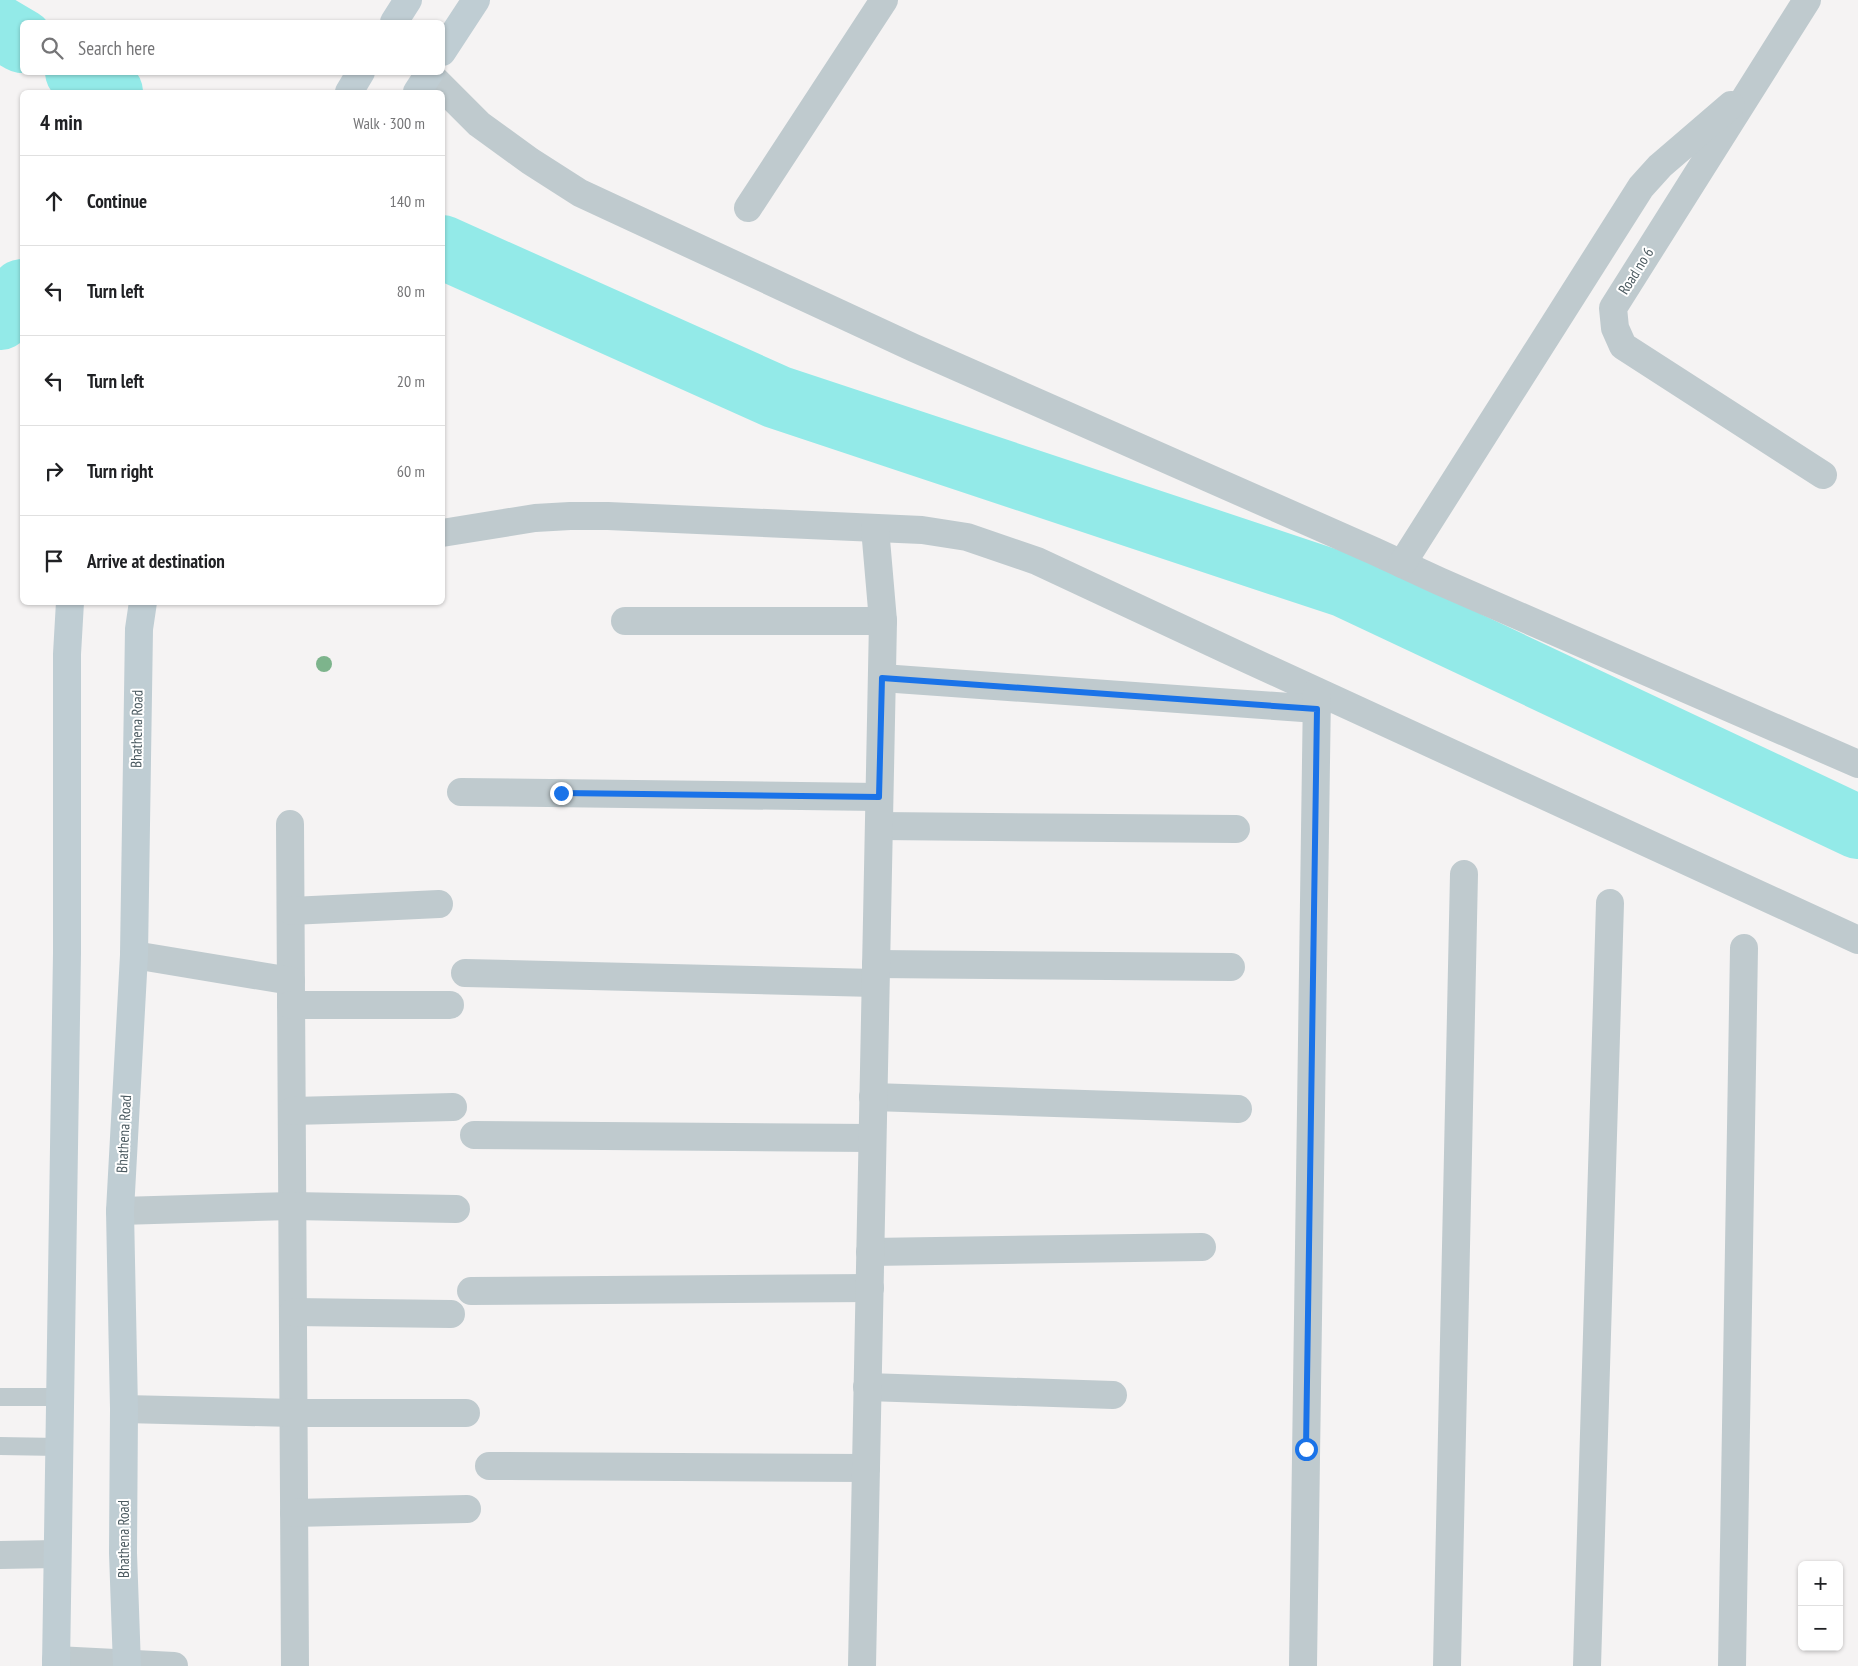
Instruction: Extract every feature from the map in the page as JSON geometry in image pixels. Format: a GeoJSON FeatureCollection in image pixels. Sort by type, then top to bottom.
{"type":"FeatureCollection","features":[{"type":"Feature","properties":{"kind":"street"},"geometry":{"type":"LineString","coordinates":[[395,20],[408,0]]}},
{"type":"Feature","properties":{"kind":"street"},"geometry":{"type":"LineString","coordinates":[[445,48],[476,0]]}},
{"type":"Feature","properties":{"kind":"street"},"geometry":{"type":"LineString","coordinates":[[748,208],[884,0]]}},
{"type":"Feature","properties":{"kind":"street","name":"Road no 6"},"geometry":{"type":"LineString","coordinates":[[1807,0],[1613,308],[1615,328],[1623,346],[1823,475]]}},
{"type":"Feature","properties":{"kind":"street"},"geometry":{"type":"LineString","coordinates":[[350,90],[360,75]]}},
{"type":"Feature","properties":{"kind":"street"},"geometry":{"type":"LineString","coordinates":[[431,75],[479,124],[530,161],[580,193],[914,348],[1858,764]]}},
{"type":"Feature","properties":{"kind":"street"},"geometry":{"type":"LineString","coordinates":[[1402,564],[1641,187],[1660,166],[1751,87]]}},
{"type":"Feature","properties":{"kind":"street"},"geometry":{"type":"LineString","coordinates":[[445,533],[535,518],[608,516],[922,530],[967,537],[1029,558],[1317,700],[1858,940]]}},
{"type":"Feature","properties":{"kind":"street"},"geometry":{"type":"LineString","coordinates":[[862,1666],[883,621],[875,528]]}},
{"type":"Feature","properties":{"kind":"street"},"geometry":{"type":"LineString","coordinates":[[70,605],[67,654],[67,954],[56,1663],[174,1666]]}},
{"type":"Feature","properties":{"kind":"street","name":"Bhathena Road"},"geometry":{"type":"LineString","coordinates":[[127,1665],[123,1553],[124,1409],[120,1211],[134,955],[139,629],[143,605]]}},
{"type":"Feature","properties":{"kind":"street"},"geometry":{"type":"LineString","coordinates":[[625,621],[883,621]]}},
{"type":"Feature","properties":{"kind":"street"},"geometry":{"type":"LineString","coordinates":[[882,678],[1317,700]]}},
{"type":"Feature","properties":{"kind":"street"},"geometry":{"type":"LineString","coordinates":[[1303,1666],[1317,700]]}},
{"type":"Feature","properties":{"kind":"street"},"geometry":{"type":"LineString","coordinates":[[461,792],[879,797]]}},
{"type":"Feature","properties":{"kind":"street"},"geometry":{"type":"LineString","coordinates":[[290,824],[295,1666]]}},
{"type":"Feature","properties":{"kind":"street"},"geometry":{"type":"LineString","coordinates":[[879,826],[1236,828]]}},
{"type":"Feature","properties":{"kind":"street"},"geometry":{"type":"LineString","coordinates":[[1447,1666],[1464,874]]}},
{"type":"Feature","properties":{"kind":"street"},"geometry":{"type":"LineString","coordinates":[[1587,1666],[1610,903]]}},
{"type":"Feature","properties":{"kind":"street"},"geometry":{"type":"LineString","coordinates":[[291,911],[439,904]]}},
{"type":"Feature","properties":{"kind":"street"},"geometry":{"type":"LineString","coordinates":[[1732,1666],[1744,948]]}},
{"type":"Feature","properties":{"kind":"street"},"geometry":{"type":"LineString","coordinates":[[134,955],[292,993],[450,1005]]}},
{"type":"Feature","properties":{"kind":"street"},"geometry":{"type":"LineString","coordinates":[[465,973],[876,974],[1231,967]]}},
{"type":"Feature","properties":{"kind":"street"},"geometry":{"type":"LineString","coordinates":[[873,1097],[1238,1109]]}},
{"type":"Feature","properties":{"kind":"street"},"geometry":{"type":"LineString","coordinates":[[292,1111],[453,1107]]}},
{"type":"Feature","properties":{"kind":"street"},"geometry":{"type":"LineString","coordinates":[[474,1135],[872,1138]]}},
{"type":"Feature","properties":{"kind":"street"},"geometry":{"type":"LineString","coordinates":[[120,1211],[292,1206],[456,1209]]}},
{"type":"Feature","properties":{"kind":"street"},"geometry":{"type":"LineString","coordinates":[[870,1252],[1202,1247]]}},
{"type":"Feature","properties":{"kind":"street"},"geometry":{"type":"LineString","coordinates":[[471,1292],[870,1288]]}},
{"type":"Feature","properties":{"kind":"street"},"geometry":{"type":"LineString","coordinates":[[293,1312],[451,1314]]}},
{"type":"Feature","properties":{"kind":"street"},"geometry":{"type":"LineString","coordinates":[[867,1387],[1113,1395]]}},
{"type":"Feature","properties":{"kind":"street"},"geometry":{"type":"LineString","coordinates":[[124,1409],[293,1413],[466,1413]]}},
{"type":"Feature","properties":{"kind":"street"},"geometry":{"type":"LineString","coordinates":[[489,1466],[866,1468]]}},
{"type":"Feature","properties":{"kind":"street"},"geometry":{"type":"LineString","coordinates":[[294,1513],[467,1509]]}},
{"type":"Feature","properties":{"kind":"street"},"geometry":{"type":"LineString","coordinates":[[0,1555],[57,1554]]}},
{"type":"Feature","properties":{"kind":"lane"},"geometry":{"type":"LineString","coordinates":[[0,1397],[60,1397]]}},
{"type":"Feature","properties":{"kind":"lane"},"geometry":{"type":"LineString","coordinates":[[0,1446],[59,1447]]}},
{"type":"Feature","properties":{"kind":"waterway"},"geometry":{"type":"LineString","coordinates":[[0,28],[20,40]]}},
{"type":"Feature","properties":{"kind":"waterway"},"geometry":{"type":"LineString","coordinates":[[82,75],[108,90]]}},
{"type":"Feature","properties":{"kind":"waterway"},"geometry":{"type":"LineString","coordinates":[[445,248],[777,397],[1346,586],[1858,827]]}},
{"type":"Feature","properties":{"kind":"waterway"},"geometry":{"type":"LineString","coordinates":[[0,318],[20,293]]}},
{"type":"Feature","properties":{"kind":"route"},"geometry":{"type":"LineString","coordinates":[[561,793],[879,797],[882,678],[1317,709],[1306,1449]]}}]}
